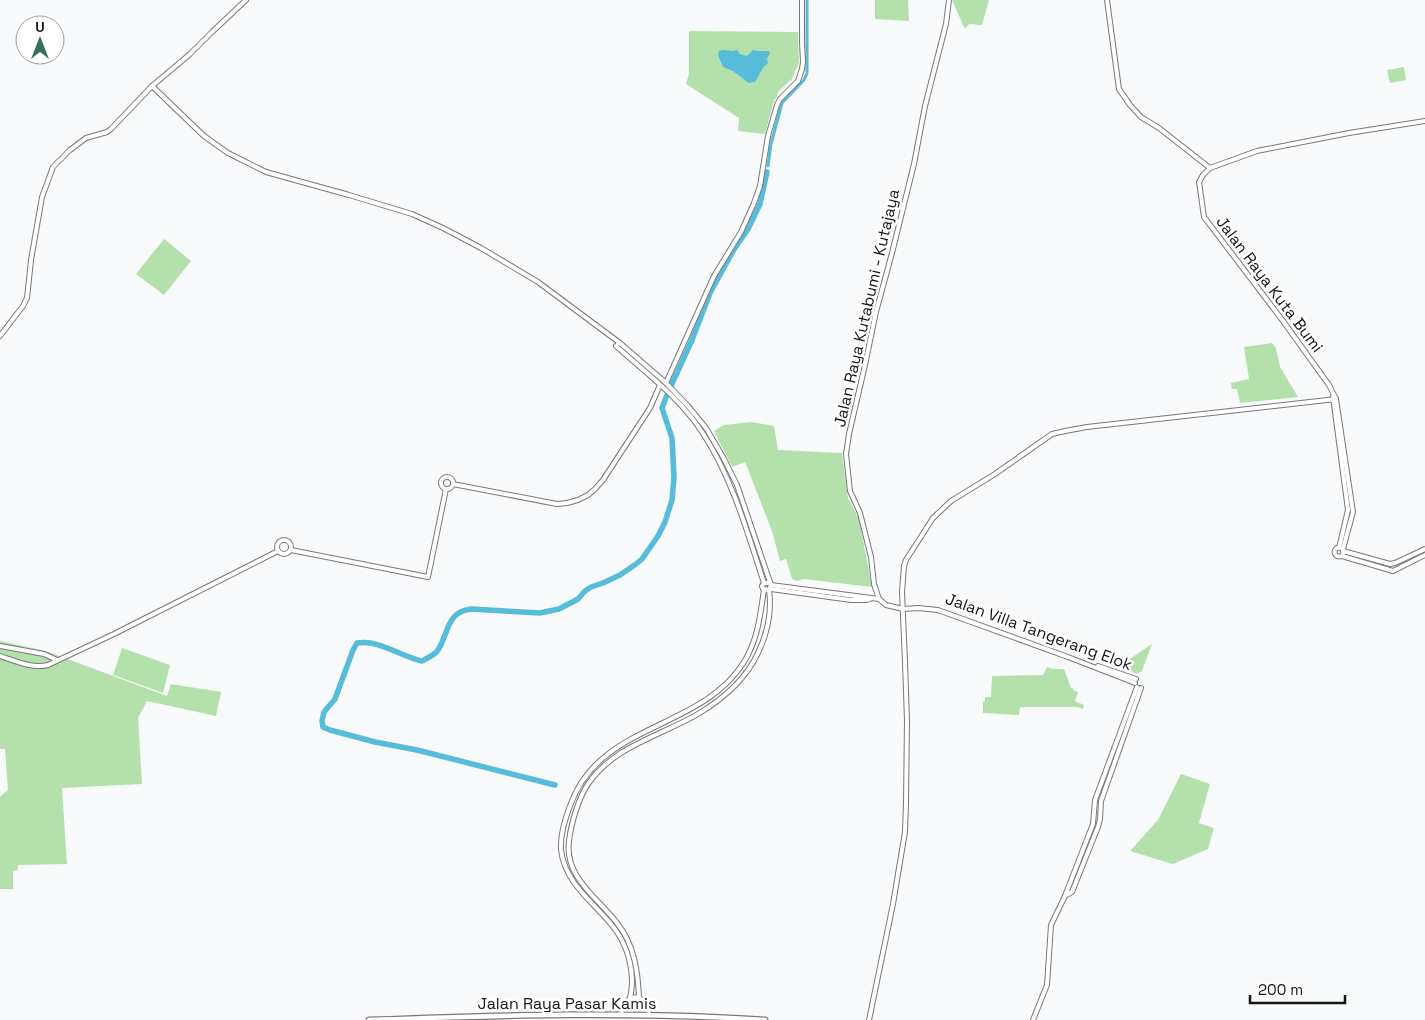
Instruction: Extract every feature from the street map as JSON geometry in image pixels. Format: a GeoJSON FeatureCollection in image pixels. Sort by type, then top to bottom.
{"type":"FeatureCollection","features":[{"type":"Feature","properties":{"kind":"main road","name":"Jalan Raya Pasar Kamis"},"geometry":{"type":"LineString","coordinates":[[369,1020],[524,1015],[649,1015],[709,1016],[765,1020]]}},
{"type":"Feature","properties":{"kind":"street"},"geometry":{"type":"LineString","coordinates":[[0,336],[26,300],[42,197],[54,167],[70,150],[86,138],[111,129],[152,86],[190,54],[246,0]]}},
{"type":"Feature","properties":{"kind":"street"},"geometry":{"type":"LineString","coordinates":[[666,383],[714,276],[741,232],[754,203],[760,186],[768,136],[777,105],[780,99],[798,81],[803,62],[802,0]]}},
{"type":"Feature","properties":{"kind":"street","name":"Jalan Raya Kutabumi - Kutajaya"},"geometry":{"type":"LineString","coordinates":[[878,599],[871,557],[860,513],[850,491],[847,446],[876,312],[914,164],[925,106],[946,24],[949,0]]}},
{"type":"Feature","properties":{"kind":"street"},"geometry":{"type":"LineString","coordinates":[[1107,0],[1119,89],[1141,117],[1159,128],[1210,168],[1247,154],[1272,148],[1425,121]]}},
{"type":"Feature","properties":{"kind":"street"},"geometry":{"type":"LineString","coordinates":[[152,86],[204,136],[228,153],[266,172],[412,214],[481,248],[538,282],[666,383],[706,428],[737,485],[764,583],[762,586],[867,600],[871,598],[878,599],[886,605],[902,608]]}},
{"type":"Feature","properties":{"kind":"street","name":"Jalan Raya Kuta Bumi"},"geometry":{"type":"LineString","coordinates":[[1210,168],[1202,175],[1199,182],[1204,216],[1289,329],[1329,386],[1334,398]]}},
{"type":"Feature","properties":{"kind":"street"},"geometry":{"type":"LineString","coordinates":[[618,344],[684,409],[702,430],[718,459],[746,520],[769,587],[770,607],[765,634],[757,656],[745,675],[723,696],[699,714],[635,744],[614,758],[588,783],[577,810],[569,840],[570,861],[574,873],[618,924],[628,941],[634,957],[639,998]]}},
{"type":"Feature","properties":{"kind":"street"},"geometry":{"type":"LineString","coordinates":[[453,484],[556,504],[578,500],[588,495],[602,480],[650,408],[660,385]]}},
{"type":"Feature","properties":{"kind":"street"},"geometry":{"type":"LineString","coordinates":[[869,1020],[893,904],[905,832],[907,721],[902,608],[904,566],[934,516],[951,501],[995,474],[1052,434],[1065,430],[1334,398],[1353,512],[1341,549],[1342,556]]}},
{"type":"Feature","properties":{"kind":"street"},"geometry":{"type":"LineString","coordinates":[[702,430],[706,428]]}},
{"type":"Feature","properties":{"kind":"street"},"geometry":{"type":"LineString","coordinates":[[446,489],[441,484],[443,478],[450,477],[453,484]]}},
{"type":"Feature","properties":{"kind":"street"},"geometry":{"type":"LineString","coordinates":[[446,489],[450,488],[453,484]]}},
{"type":"Feature","properties":{"kind":"street"},"geometry":{"type":"LineString","coordinates":[[290,550],[291,544],[289,542],[284,540],[278,542],[278,550],[283,554],[290,550],[428,577],[446,489]]}},
{"type":"Feature","properties":{"kind":"street"},"geometry":{"type":"LineString","coordinates":[[1425,549],[1390,564],[1341,549],[1335,550],[1335,555],[1339,557],[1342,556],[1393,571],[1425,555]]}},
{"type":"Feature","properties":{"kind":"street"},"geometry":{"type":"LineString","coordinates":[[0,656],[32,666],[42,667],[48,665],[114,634],[278,550]]}},
{"type":"Feature","properties":{"kind":"street"},"geometry":{"type":"LineString","coordinates":[[764,583],[769,587]]}},
{"type":"Feature","properties":{"kind":"street"},"geometry":{"type":"LineString","coordinates":[[621,1015],[624,1004],[630,998],[633,984],[632,972],[628,956],[612,925],[577,887],[568,873],[563,860],[562,839],[570,805],[580,782],[601,759],[625,741],[682,714],[706,700],[731,679],[743,663],[754,640],[769,587]]}},
{"type":"Feature","properties":{"kind":"street","name":"Jalan Villa Tangerang Elok"},"geometry":{"type":"LineString","coordinates":[[902,608],[918,607],[938,610],[1017,637],[1137,684]]}},
{"type":"Feature","properties":{"kind":"street"},"geometry":{"type":"LineString","coordinates":[[0,646],[44,654],[57,660]]}},
{"type":"Feature","properties":{"kind":"street"},"geometry":{"type":"LineString","coordinates":[[1065,896],[1072,892],[1080,871],[1094,822],[1095,800],[1137,684]]}},
{"type":"Feature","properties":{"kind":"street"},"geometry":{"type":"LineString","coordinates":[[1033,1020],[1047,985],[1051,925],[1100,819],[1101,801],[1140,693],[1137,684]]}},
{"type":"Feature","properties":{"kind":"street"},"geometry":{"type":"LineString","coordinates":[[1115,746],[1120,748]]}},
{"type":"Feature","properties":{"kind":"street"},"geometry":{"type":"LineString","coordinates":[[1095,800],[1101,801]]}},
{"type":"Feature","properties":{"kind":"street"},"geometry":{"type":"LineString","coordinates":[[1075,870],[1080,871]]}},
{"type":"Feature","properties":{"kind":"street"},"geometry":{"type":"LineString","coordinates":[[630,998],[639,998],[645,1001],[649,1015]]}},
{"type":"Feature","properties":{"kind":"green space"},"geometry":{"type":"Polygon","coordinates":[[[875,0],[908,0],[909,21],[875,19],[875,0]]]}},
{"type":"Feature","properties":{"kind":"green space"},"geometry":{"type":"Polygon","coordinates":[[[952,0],[989,0],[982,25],[969,24],[965,29],[952,0]]]}},
{"type":"Feature","properties":{"kind":"green space"},"geometry":{"type":"Polygon","coordinates":[[[689,31],[798,32],[799,63],[792,79],[779,91],[773,104],[765,134],[738,131],[739,118],[686,84],[689,74],[689,31]]]}},
{"type":"Feature","properties":{"kind":"green space"},"geometry":{"type":"Polygon","coordinates":[[[1404,67],[1406,80],[1390,83],[1387,70],[1404,67]]]}},
{"type":"Feature","properties":{"kind":"green space"},"geometry":{"type":"Polygon","coordinates":[[[164,239],[191,261],[164,295],[136,274],[164,239]]]}},
{"type":"Feature","properties":{"kind":"green space"},"geometry":{"type":"Polygon","coordinates":[[[1272,343],[1276,348],[1280,367],[1298,397],[1240,403],[1237,389],[1232,389],[1231,383],[1249,379],[1244,347],[1272,343]]]}},
{"type":"Feature","properties":{"kind":"green space"},"geometry":{"type":"Polygon","coordinates":[[[752,422],[774,426],[778,450],[842,453],[848,498],[859,519],[872,587],[792,579],[786,559],[780,561],[772,531],[745,462],[732,467],[714,431],[724,425],[752,422]]]}},
{"type":"Feature","properties":{"kind":"green space"},"geometry":{"type":"Polygon","coordinates":[[[0,641],[46,651],[167,696],[171,684],[221,692],[216,716],[147,701],[138,718],[142,784],[62,788],[67,864],[18,865],[18,870],[13,871],[13,889],[0,889],[0,797],[8,790],[5,749],[0,749],[0,641]]]}},
{"type":"Feature","properties":{"kind":"green space"},"geometry":{"type":"Polygon","coordinates":[[[1152,644],[1142,671],[1137,674],[1118,667],[1152,644]]]}},
{"type":"Feature","properties":{"kind":"green space"},"geometry":{"type":"Polygon","coordinates":[[[122,648],[170,665],[163,693],[113,675],[122,648]]]}},
{"type":"Feature","properties":{"kind":"green space"},"geometry":{"type":"Polygon","coordinates":[[[1047,667],[1064,669],[1071,688],[1078,692],[1075,701],[1084,705],[1083,709],[1077,707],[1020,707],[1019,715],[983,713],[985,697],[991,697],[992,676],[1043,675],[1047,667]]]}},
{"type":"Feature","properties":{"kind":"green space"},"geometry":{"type":"Polygon","coordinates":[[[1181,774],[1210,784],[1199,823],[1214,828],[1208,849],[1173,864],[1130,851],[1158,820],[1181,774]]]}},
{"type":"Feature","properties":{"kind":"green space"},"geometry":{"type":"Polygon","coordinates":[[[634,1000],[643,1003],[646,1008],[644,1013],[626,1013],[627,1004],[634,1000]]]}},
{"type":"Feature","properties":{"kind":"water"},"geometry":{"type":"Polygon","coordinates":[[[737,50],[740,54],[747,56],[753,50],[769,51],[770,53],[767,59],[768,63],[755,82],[749,83],[733,71],[723,67],[718,55],[719,51],[737,50]]]}},
{"type":"Feature","properties":{"kind":"waterway"},"geometry":{"type":"LineString","coordinates":[[768,166],[771,144],[782,103],[804,80],[807,73],[807,0]]}},
{"type":"Feature","properties":{"kind":"waterway"},"geometry":{"type":"LineString","coordinates":[[671,386],[692,340],[710,293],[733,251],[748,229],[760,204],[767,172]]}},
{"type":"Feature","properties":{"kind":"waterway"},"geometry":{"type":"LineString","coordinates":[[555,785],[330,730],[323,727],[324,712],[335,699],[357,643],[365,642],[382,646],[422,661],[437,652],[452,619],[463,611],[471,609],[540,613],[559,609],[578,599],[591,587],[620,575],[642,559],[658,536],[672,500],[674,477],[672,438],[662,408],[667,395]]}}]}
